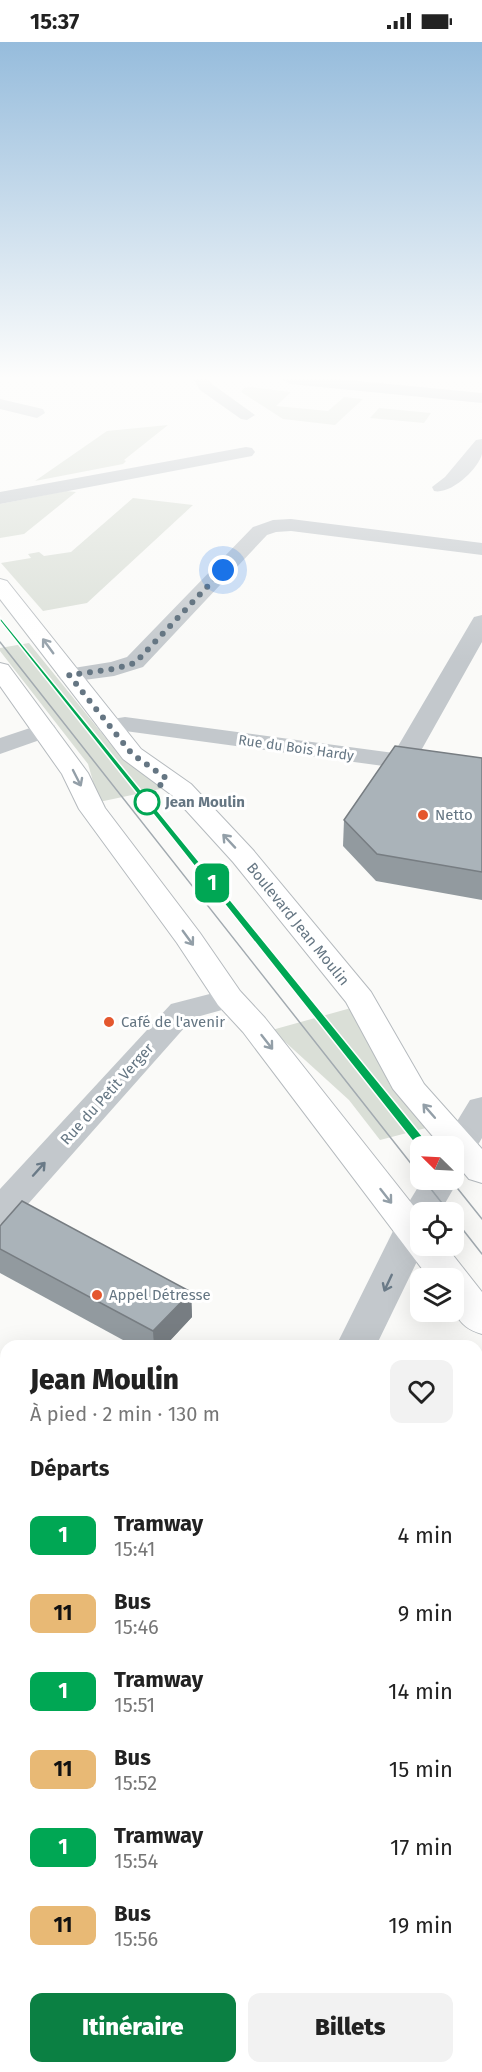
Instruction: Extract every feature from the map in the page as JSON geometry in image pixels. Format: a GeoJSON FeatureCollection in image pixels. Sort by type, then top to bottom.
{"type":"FeatureCollection","features":[{"type":"Feature","properties":{"kind":"main road","name":"Boulevard Jean Moulin"},"geometry":{"type":"LineString","coordinates":[[0,585],[132,754],[182,790],[243,856],[360,999],[410,1089],[445,1136]]}},
{"type":"Feature","properties":{"kind":"main road"},"geometry":{"type":"LineString","coordinates":[[0,670],[75,773],[89,805],[189,939],[229,998],[410,1216]]}},
{"type":"Feature","properties":{"kind":"main road","name":"Boulevard Jean Moulin"},"geometry":{"type":"LineString","coordinates":[[464,1157],[482,1171]]}},
{"type":"Feature","properties":{"kind":"main road"},"geometry":{"type":"LineString","coordinates":[[464,1296],[482,1320]]}},
{"type":"Feature","properties":{"kind":"street"},"geometry":{"type":"LineString","coordinates":[[0,498],[130,474]]}},
{"type":"Feature","properties":{"kind":"street"},"geometry":{"type":"LineString","coordinates":[[441,487],[452,481],[458,474]]}},
{"type":"Feature","properties":{"kind":"street"},"geometry":{"type":"LineString","coordinates":[[69,675],[114,669],[135,663],[261,531],[273,526],[291,525],[482,549]]}},
{"type":"Feature","properties":{"kind":"street"},"geometry":{"type":"LineString","coordinates":[[401,763],[482,622]]}},
{"type":"Feature","properties":{"kind":"street","name":"Rue du Bois Hardy"},"geometry":{"type":"LineString","coordinates":[[109,726],[125,724],[401,763],[482,772]]}},
{"type":"Feature","properties":{"kind":"street"},"geometry":{"type":"LineString","coordinates":[[0,746],[45,730]]}},
{"type":"Feature","properties":{"kind":"street","name":"Rue du Petit Verger"},"geometry":{"type":"LineString","coordinates":[[0,1212],[182,1011],[229,998]]}},
{"type":"Feature","properties":{"kind":"street"},"geometry":{"type":"LineString","coordinates":[[464,1138],[482,1108]]}},
{"type":"Feature","properties":{"kind":"street"},"geometry":{"type":"LineString","coordinates":[[359,1340],[410,1247]]}},
{"type":"Feature","properties":{"kind":"shaded area"},"geometry":{"type":"Polygon","coordinates":[[[45,474],[73,474],[35,481],[45,474]]]}},
{"type":"Feature","properties":{"kind":"shaded area"},"geometry":{"type":"Polygon","coordinates":[[[66,491],[76,492],[24,534],[0,538],[0,504],[66,491]]]}},
{"type":"Feature","properties":{"kind":"shaded area"},"geometry":{"type":"Polygon","coordinates":[[[133,498],[193,505],[87,603],[43,611],[1,563],[31,558],[28,554],[39,552],[44,556],[71,552],[133,498]]]}},
{"type":"Feature","properties":{"kind":"shaded area"},"geometry":{"type":"Polygon","coordinates":[[[29,643],[121,757],[165,788],[99,802],[88,764],[0,651],[0,648],[29,643]]]}},
{"type":"Feature","properties":{"kind":"shaded area"},"geometry":{"type":"Polygon","coordinates":[[[351,1008],[390,1085],[426,1128],[380,1140],[349,1100],[272,1030],[351,1008]]]}},
{"type":"Feature","properties":{"kind":"building","name":"Netto"},"geometry":{"type":"Polygon","coordinates":[[[395,746],[482,758],[482,872],[377,854],[344,820],[395,746]]]}},
{"type":"Feature","properties":{"kind":"building"},"geometry":{"type":"Polygon","coordinates":[[[22,1201],[191,1292],[153,1331],[0,1249],[0,1226],[22,1201]]]}},
{"type":"Feature","properties":{"kind":"tram line"},"geometry":{"type":"LineString","coordinates":[[0,619],[415,1136]]}},
{"type":"Feature","properties":{"kind":"tram line","name":"1"},"geometry":{"type":"LineString","coordinates":[[0,619],[415,1136]]}},
{"type":"Feature","properties":{"kind":"tram line"},"geometry":{"type":"LineString","coordinates":[[0,642],[410,1162]]}},
{"type":"Feature","properties":{"kind":"tram line"},"geometry":{"type":"LineString","coordinates":[[432,1190],[441,1202]]}},
{"type":"Feature","properties":{"kind":"tram line"},"geometry":{"type":"LineString","coordinates":[[459,1190],[482,1219]]}},
{"type":"Feature","properties":{"kind":"tram line"},"geometry":{"type":"LineString","coordinates":[[464,1231],[482,1254]]}},
{"type":"Feature","properties":{"kind":"place","name":"Jean Moulin"},"geometry":{"type":"Point","coordinates":[147,802]}},
{"type":"Feature","properties":{"kind":"place","name":"Netto"},"geometry":{"type":"Point","coordinates":[423,815]}},
{"type":"Feature","properties":{"kind":"place","name":"Café de l'avenir"},"geometry":{"type":"Point","coordinates":[109,1022]}},
{"type":"Feature","properties":{"kind":"place","name":"Appel Détresse"},"geometry":{"type":"Point","coordinates":[97,1295]}},
{"type":"Feature","properties":{"kind":"route"},"geometry":{"type":"LineString","coordinates":[[147,802],[166,778],[132,754],[69,675],[114,669],[135,663],[223,570]]}}]}
